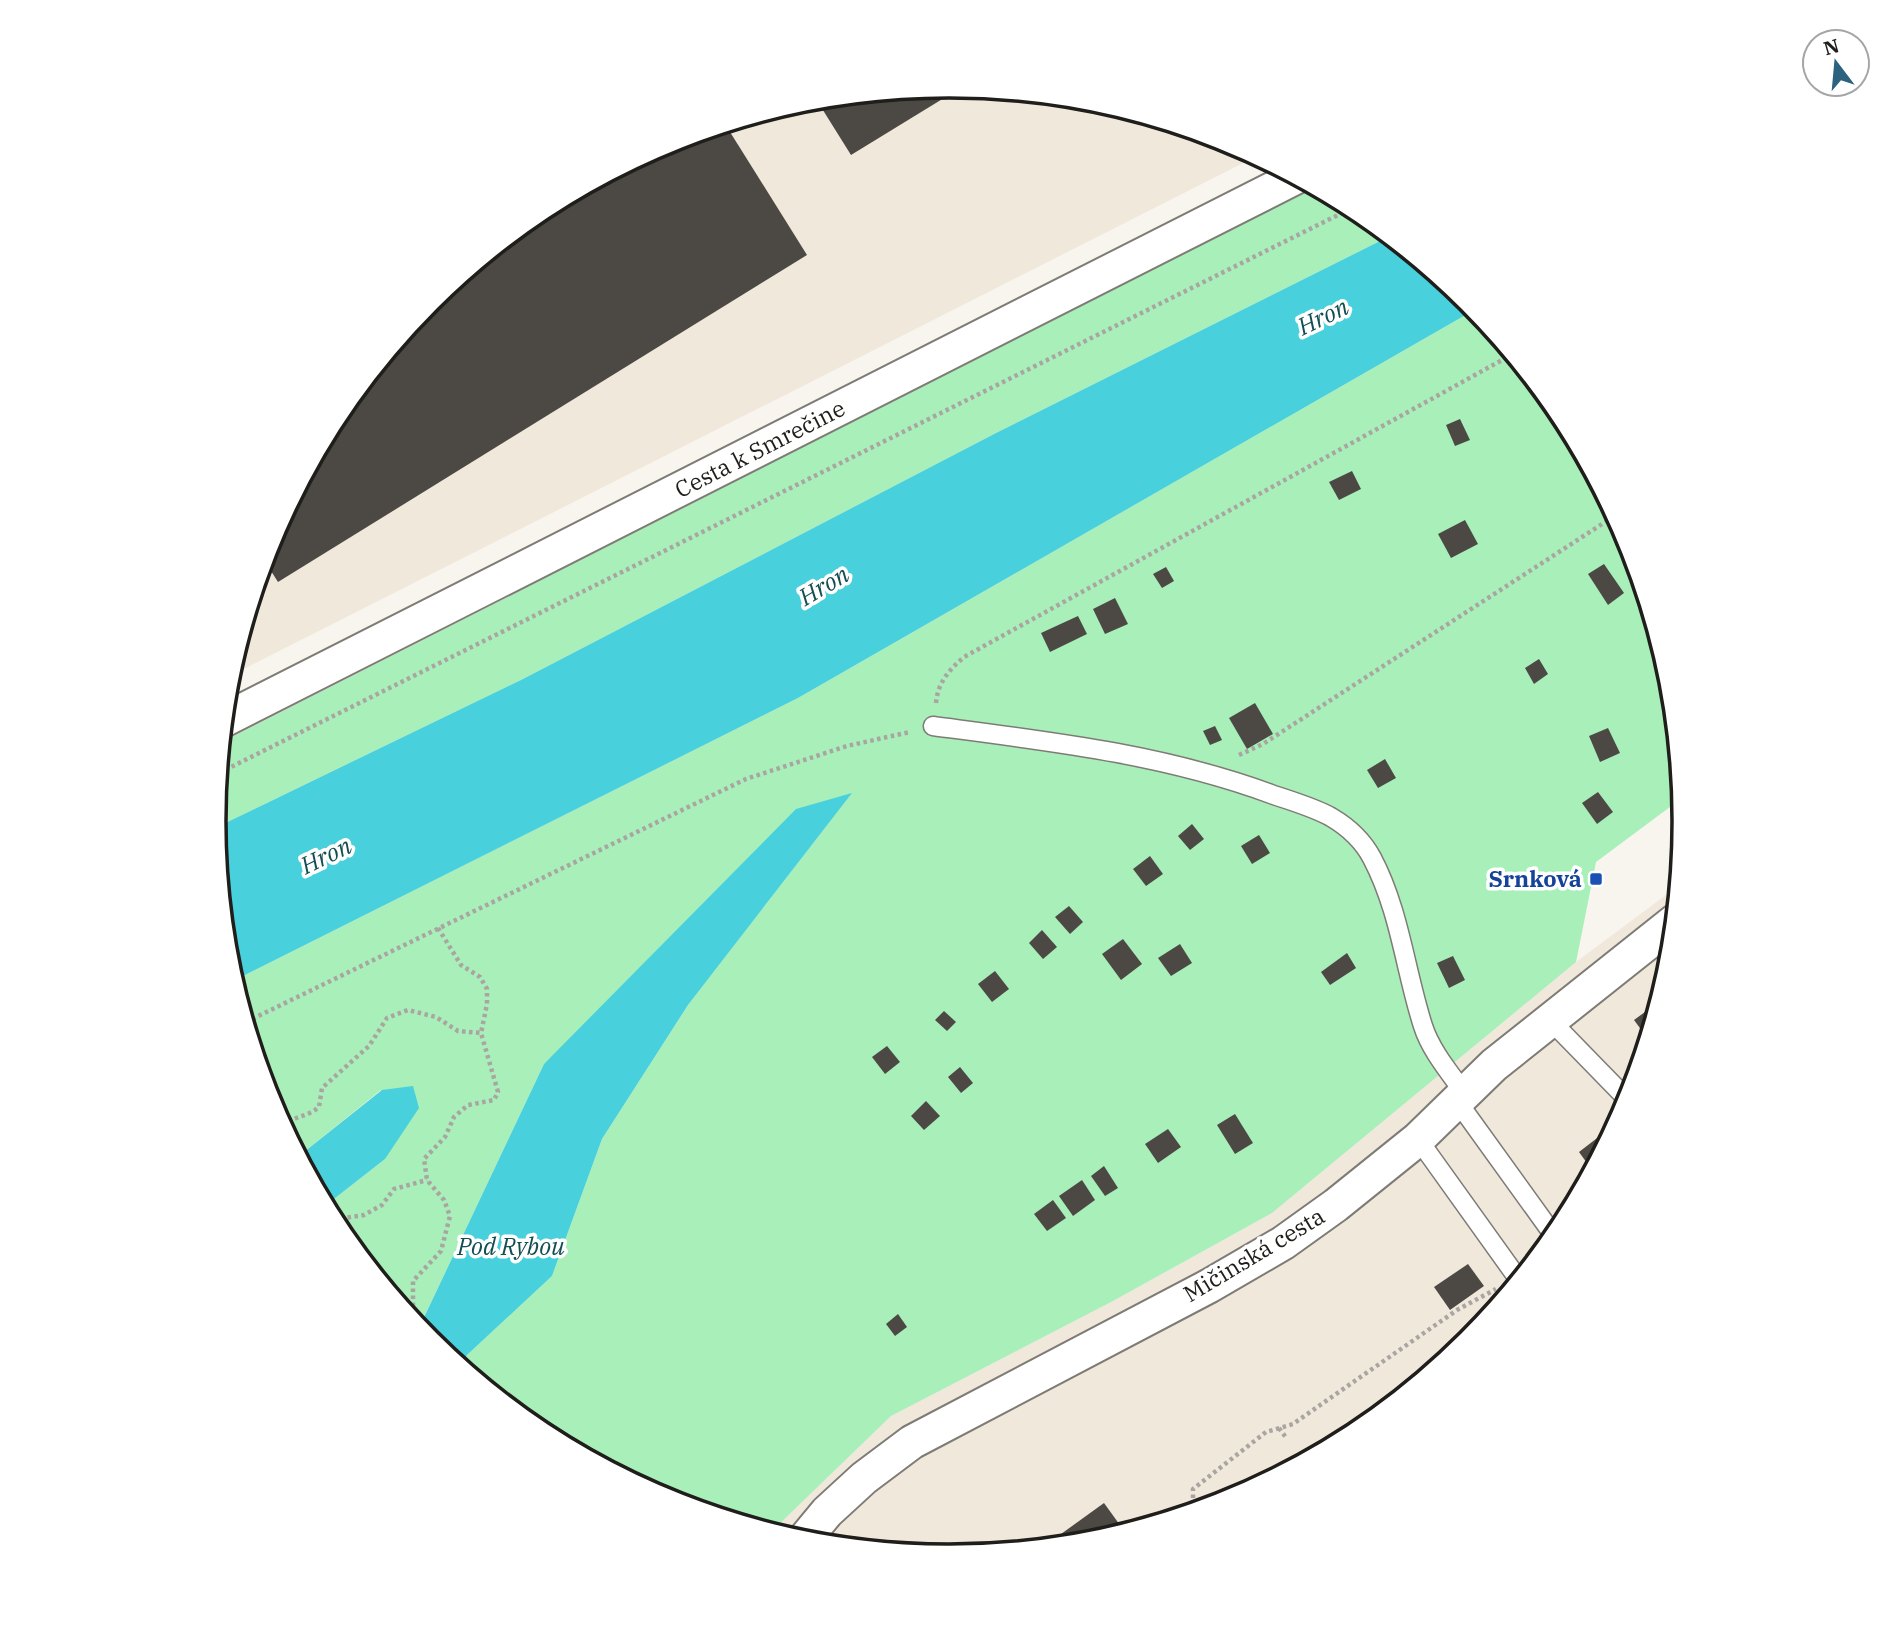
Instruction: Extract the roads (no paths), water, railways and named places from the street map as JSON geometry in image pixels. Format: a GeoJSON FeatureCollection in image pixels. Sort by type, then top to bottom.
{"type":"FeatureCollection","features":[{"type":"Feature","properties":{"kind":"street","name":"Cesta k Smrečine"},"geometry":{"type":"LineString","coordinates":[[235,714],[1286,182]]}},
{"type":"Feature","properties":{"kind":"street","name":"Mičinská cesta"},"geometry":{"type":"LineString","coordinates":[[812,1531],[827,1512],[864,1478],[912,1442],[1209,1286],[1283,1242],[1336,1205],[1418,1139],[1494,1065],[1664,930]]}},
{"type":"Feature","properties":{"kind":"lane"},"geometry":{"type":"LineString","coordinates":[[933,726],[1031,739],[1180,766],[1241,783],[1331,817],[1357,837],[1371,857],[1390,901],[1423,1028],[1461,1097],[1548,1227]]}},
{"type":"Feature","properties":{"kind":"lane"},"geometry":{"type":"LineString","coordinates":[[1550,1020],[1620,1091]]}},
{"type":"Feature","properties":{"kind":"lane"},"geometry":{"type":"LineString","coordinates":[[1418,1139],[1514,1272]]}},
{"type":"Feature","properties":{"kind":"water","name":"Hron"},"geometry":{"type":"Polygon","coordinates":[[[1381,241],[1426,277],[1466,315],[798,698],[243,976],[233,915],[226,823],[521,680],[996,433],[1381,241]]]}},
{"type":"Feature","properties":{"kind":"water","name":"Pod Rybou"},"geometry":{"type":"Polygon","coordinates":[[[852,793],[688,1005],[602,1139],[552,1276],[466,1358],[424,1317],[544,1064],[796,809],[852,793]]]}},
{"type":"Feature","properties":{"kind":"water"},"geometry":{"type":"Polygon","coordinates":[[[413,1086],[419,1108],[385,1159],[334,1199],[306,1150],[382,1090],[413,1086]]]}},
{"type":"Feature","properties":{"kind":"place","name":"Srnková"},"geometry":{"type":"Point","coordinates":[1596,879]}}]}
